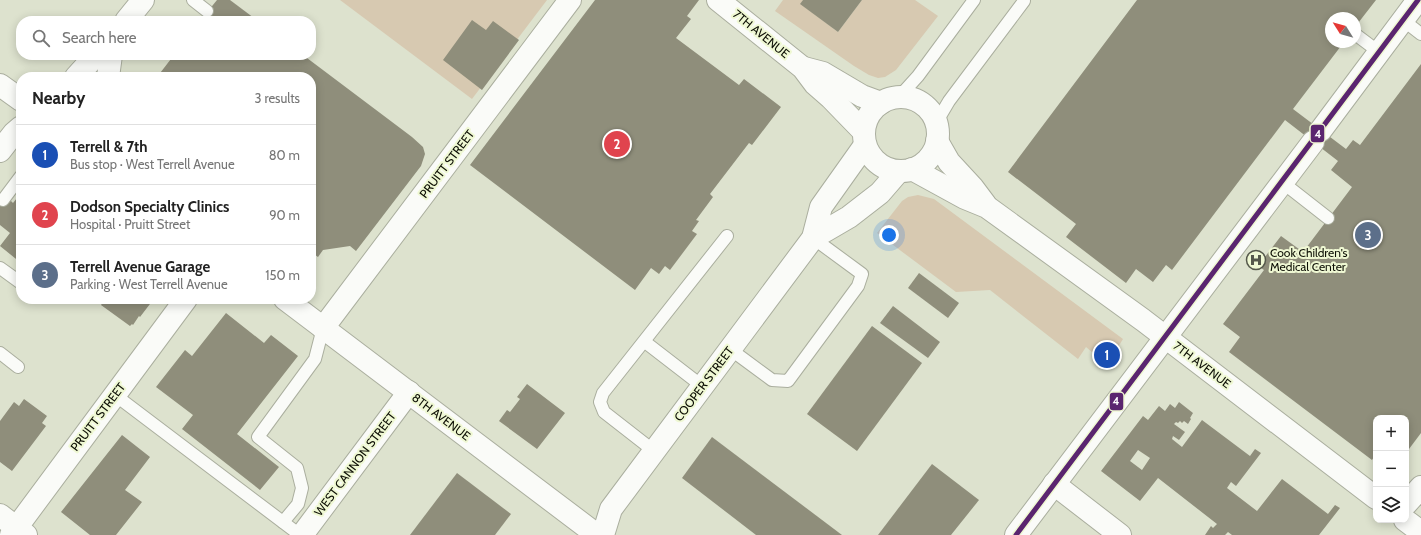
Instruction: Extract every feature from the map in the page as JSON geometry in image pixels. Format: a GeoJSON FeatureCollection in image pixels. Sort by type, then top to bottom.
{"type":"FeatureCollection","features":[{"type":"Feature","properties":{"kind":"street"},"geometry":{"type":"LineString","coordinates":[[130,16],[143,0]]}},
{"type":"Feature","properties":{"kind":"street","name":"PRUITT STREET"},"geometry":{"type":"LineString","coordinates":[[323,328],[570,0]]}},
{"type":"Feature","properties":{"kind":"street","name":"7TH AVENUE"},"geometry":{"type":"LineString","coordinates":[[718,0],[803,68],[815,84],[831,98],[864,139],[870,156],[878,164],[888,169],[906,170],[987,207],[1165,337],[1373,496]]}},
{"type":"Feature","properties":{"kind":"street"},"geometry":{"type":"LineString","coordinates":[[1016,535],[1418,0]]}},
{"type":"Feature","properties":{"kind":"street"},"geometry":{"type":"LineString","coordinates":[[81,72],[91,60]]}},
{"type":"Feature","properties":{"kind":"street"},"geometry":{"type":"LineString","coordinates":[[109,72],[111,60]]}},
{"type":"Feature","properties":{"kind":"street","name":"7TH AVENUE"},"geometry":{"type":"LineString","coordinates":[[803,68],[823,72],[862,96],[890,100],[909,98],[922,104],[932,114],[936,132],[949,162],[973,188],[987,207]]}},
{"type":"Feature","properties":{"kind":"street"},"geometry":{"type":"LineString","coordinates":[[0,85],[16,96]]}},
{"type":"Feature","properties":{"kind":"street"},"geometry":{"type":"LineString","coordinates":[[864,139],[866,121],[872,111],[890,100]]}},
{"type":"Feature","properties":{"kind":"street"},"geometry":{"type":"LineString","coordinates":[[0,151],[16,131]]}},
{"type":"Feature","properties":{"kind":"street"},"geometry":{"type":"LineString","coordinates":[[906,170],[921,165],[928,159],[934,151],[936,132]]}},
{"type":"Feature","properties":{"kind":"street","name":"COOPER STREET"},"geometry":{"type":"LineString","coordinates":[[603,535],[611,509],[812,238],[821,207],[864,139]]}},
{"type":"Feature","properties":{"kind":"street","name":"COOPER STREET"},"geometry":{"type":"LineString","coordinates":[[812,238],[855,213],[906,170]]}},
{"type":"Feature","properties":{"kind":"street","name":"PRUITT STREET"},"geometry":{"type":"LineString","coordinates":[[13,528],[182,304]]}},
{"type":"Feature","properties":{"kind":"street","name":"8TH AVENUE"},"geometry":{"type":"LineString","coordinates":[[292,304],[597,535]]}},
{"type":"Feature","properties":{"kind":"street","name":"WEST CANNON STREET"},"geometry":{"type":"LineString","coordinates":[[301,535],[409,392]]}},
{"type":"Feature","properties":{"kind":"street"},"geometry":{"type":"LineString","coordinates":[[1054,484],[1120,535]]}},
{"type":"Feature","properties":{"kind":"street"},"geometry":{"type":"LineString","coordinates":[[1409,501],[1421,487]]}},
{"type":"Feature","properties":{"kind":"street"},"geometry":{"type":"LineString","coordinates":[[1409,523],[1421,532]]}},
{"type":"Feature","properties":{"kind":"lane"},"geometry":{"type":"LineString","coordinates":[[193,0],[208,11]]}},
{"type":"Feature","properties":{"kind":"lane"},"geometry":{"type":"LineString","coordinates":[[890,100],[918,76],[974,0]]}},
{"type":"Feature","properties":{"kind":"lane"},"geometry":{"type":"LineString","coordinates":[[936,132],[949,101],[1026,0]]}},
{"type":"Feature","properties":{"kind":"lane"},"geometry":{"type":"LineString","coordinates":[[1403,20],[1421,34]]}},
{"type":"Feature","properties":{"kind":"lane"},"geometry":{"type":"LineString","coordinates":[[1361,38],[1379,52]]}},
{"type":"Feature","properties":{"kind":"lane"},"geometry":{"type":"LineString","coordinates":[[1282,182],[1328,218]]}},
{"type":"Feature","properties":{"kind":"lane"},"geometry":{"type":"LineString","coordinates":[[3,200],[16,183]]}},
{"type":"Feature","properties":{"kind":"lane"},"geometry":{"type":"LineString","coordinates":[[654,451],[604,412],[600,402],[603,394],[727,236]]}},
{"type":"Feature","properties":{"kind":"lane"},"geometry":{"type":"LineString","coordinates":[[730,349],[772,380],[788,381],[858,286],[862,274],[812,238]]}},
{"type":"Feature","properties":{"kind":"lane"},"geometry":{"type":"LineString","coordinates":[[0,268],[16,279]]}},
{"type":"Feature","properties":{"kind":"lane"},"geometry":{"type":"LineString","coordinates":[[283,522],[298,504],[302,488],[297,468],[258,437],[315,359],[323,328]]}},
{"type":"Feature","properties":{"kind":"lane"},"geometry":{"type":"LineString","coordinates":[[645,342],[702,386]]}},
{"type":"Feature","properties":{"kind":"lane"},"geometry":{"type":"LineString","coordinates":[[0,353],[18,367]]}},
{"type":"Feature","properties":{"kind":"lane"},"geometry":{"type":"LineString","coordinates":[[115,395],[301,535]]}},
{"type":"Feature","properties":{"kind":"shaded area"},"geometry":{"type":"Polygon","coordinates":[[[340,0],[547,0],[472,99],[340,0]]]}},
{"type":"Feature","properties":{"kind":"shaded area"},"geometry":{"type":"Polygon","coordinates":[[[783,0],[803,0],[801,4],[838,32],[862,0],[915,0],[938,16],[896,70],[885,77],[878,78],[869,75],[854,66],[775,11],[783,0]]]}},
{"type":"Feature","properties":{"kind":"shaded area"},"geometry":{"type":"Polygon","coordinates":[[[918,195],[934,199],[1123,339],[1107,365],[1086,347],[1078,359],[990,290],[956,292],[877,233],[902,201],[908,197],[918,195]]]}},
{"type":"Feature","properties":{"kind":"building"},"geometry":{"type":"Polygon","coordinates":[[[217,0],[230,0],[251,16],[204,16],[217,0]]]}},
{"type":"Feature","properties":{"kind":"building"},"geometry":{"type":"Polygon","coordinates":[[[595,0],[699,0],[687,16],[691,19],[676,38],[739,85],[744,79],[781,107],[752,145],[749,143],[710,194],[713,197],[696,220],[699,221],[692,231],[697,234],[670,270],[665,266],[659,274],[651,268],[635,290],[470,165],[595,0]]]}},
{"type":"Feature","properties":{"kind":"building"},"geometry":{"type":"Polygon","coordinates":[[[803,0],[862,0],[838,32],[800,4],[803,0]]]}},
{"type":"Feature","properties":{"kind":"building"},"geometry":{"type":"Polygon","coordinates":[[[1137,0],[1376,0],[1361,19],[1361,12],[1325,12],[1325,48],[1339,48],[1293,109],[1346,149],[1353,140],[1360,145],[1421,64],[1421,433],[1409,449],[1409,415],[1373,415],[1372,460],[1229,352],[1240,337],[1223,324],[1264,270],[1258,266],[1281,236],[1303,252],[1352,187],[1331,170],[1338,161],[1285,120],[1172,270],[1166,265],[1153,282],[1136,269],[1126,283],[1066,237],[1076,224],[1008,172],[1137,0]]]}},
{"type":"Feature","properties":{"kind":"building"},"geometry":{"type":"Polygon","coordinates":[[[472,20],[486,30],[493,21],[519,40],[482,90],[443,60],[472,20]]]}},
{"type":"Feature","properties":{"kind":"building"},"geometry":{"type":"Polygon","coordinates":[[[170,60],[310,60],[412,137],[423,147],[425,154],[421,166],[356,251],[350,246],[323,250],[318,257],[316,256],[316,72],[161,72],[170,60]]]}},
{"type":"Feature","properties":{"kind":"building"},"geometry":{"type":"Polygon","coordinates":[[[0,198],[9,199],[13,203],[16,199],[16,259],[0,246],[10,233],[0,225],[0,198]]]}},
{"type":"Feature","properties":{"kind":"building"},"geometry":{"type":"Polygon","coordinates":[[[919,273],[959,303],[948,318],[908,288],[919,273]]]}},
{"type":"Feature","properties":{"kind":"building"},"geometry":{"type":"Polygon","coordinates":[[[150,304],[133,325],[132,324],[130,326],[101,305],[150,304]]]}},
{"type":"Feature","properties":{"kind":"building"},"geometry":{"type":"Polygon","coordinates":[[[893,306],[940,342],[928,358],[880,323],[893,306]]]}},
{"type":"Feature","properties":{"kind":"building"},"geometry":{"type":"Polygon","coordinates":[[[226,313],[264,343],[271,335],[298,356],[237,434],[279,467],[260,490],[182,429],[193,415],[156,387],[185,350],[192,356],[226,313]]]}},
{"type":"Feature","properties":{"kind":"building"},"geometry":{"type":"Polygon","coordinates":[[[872,326],[922,363],[857,451],[807,414],[872,326]]]}},
{"type":"Feature","properties":{"kind":"building"},"geometry":{"type":"Polygon","coordinates":[[[527,384],[565,413],[537,449],[499,421],[507,410],[510,412],[520,399],[517,397],[527,384]]]}},
{"type":"Feature","properties":{"kind":"building"},"geometry":{"type":"Polygon","coordinates":[[[24,399],[47,416],[42,423],[46,426],[12,471],[0,462],[0,421],[14,402],[19,406],[24,399]]]}},
{"type":"Feature","properties":{"kind":"building"},"geometry":{"type":"Polygon","coordinates":[[[1179,402],[1193,413],[1188,424],[1184,421],[1182,423],[1180,421],[1174,424],[1185,432],[1179,440],[1173,436],[1172,439],[1182,447],[1202,420],[1250,456],[1255,449],[1261,453],[1236,486],[1231,482],[1227,488],[1257,511],[1282,479],[1328,514],[1335,505],[1340,508],[1319,535],[1232,535],[1228,532],[1225,535],[1205,535],[1211,526],[1213,528],[1217,524],[1158,478],[1140,501],[1101,471],[1143,416],[1148,420],[1159,406],[1165,411],[1170,404],[1175,408],[1179,402]],[[1138,450],[1130,461],[1142,470],[1150,458],[1138,450]]]}},
{"type":"Feature","properties":{"kind":"building"},"geometry":{"type":"Polygon","coordinates":[[[122,435],[150,457],[125,490],[142,502],[116,535],[90,535],[61,512],[122,435]]]}},
{"type":"Feature","properties":{"kind":"building"},"geometry":{"type":"Polygon","coordinates":[[[712,437],[842,535],[756,535],[682,478],[712,437]]]}},
{"type":"Feature","properties":{"kind":"building"},"geometry":{"type":"Polygon","coordinates":[[[932,464],[979,500],[951,535],[878,535],[932,464]]]}},
{"type":"Feature","properties":{"kind":"building"},"geometry":{"type":"Polygon","coordinates":[[[457,473],[511,514],[495,535],[410,535],[457,473]]]}},
{"type":"Feature","properties":{"kind":"transit line","name":"4"},"geometry":{"type":"LineString","coordinates":[[1016,535],[1418,0]]}},
{"type":"Feature","properties":{"kind":"place","name":"Dodson Specialty Clinics"},"geometry":{"type":"Point","coordinates":[617,144]}},
{"type":"Feature","properties":{"kind":"place","name":"Terrell Avenue Garage"},"geometry":{"type":"Point","coordinates":[1368,235]}},
{"type":"Feature","properties":{"kind":"place","name":"Cook Children's Medical Center"},"geometry":{"type":"Point","coordinates":[1256,260]}},
{"type":"Feature","properties":{"kind":"place","name":"Terrell & 7th"},"geometry":{"type":"Point","coordinates":[1107,355]}}]}
